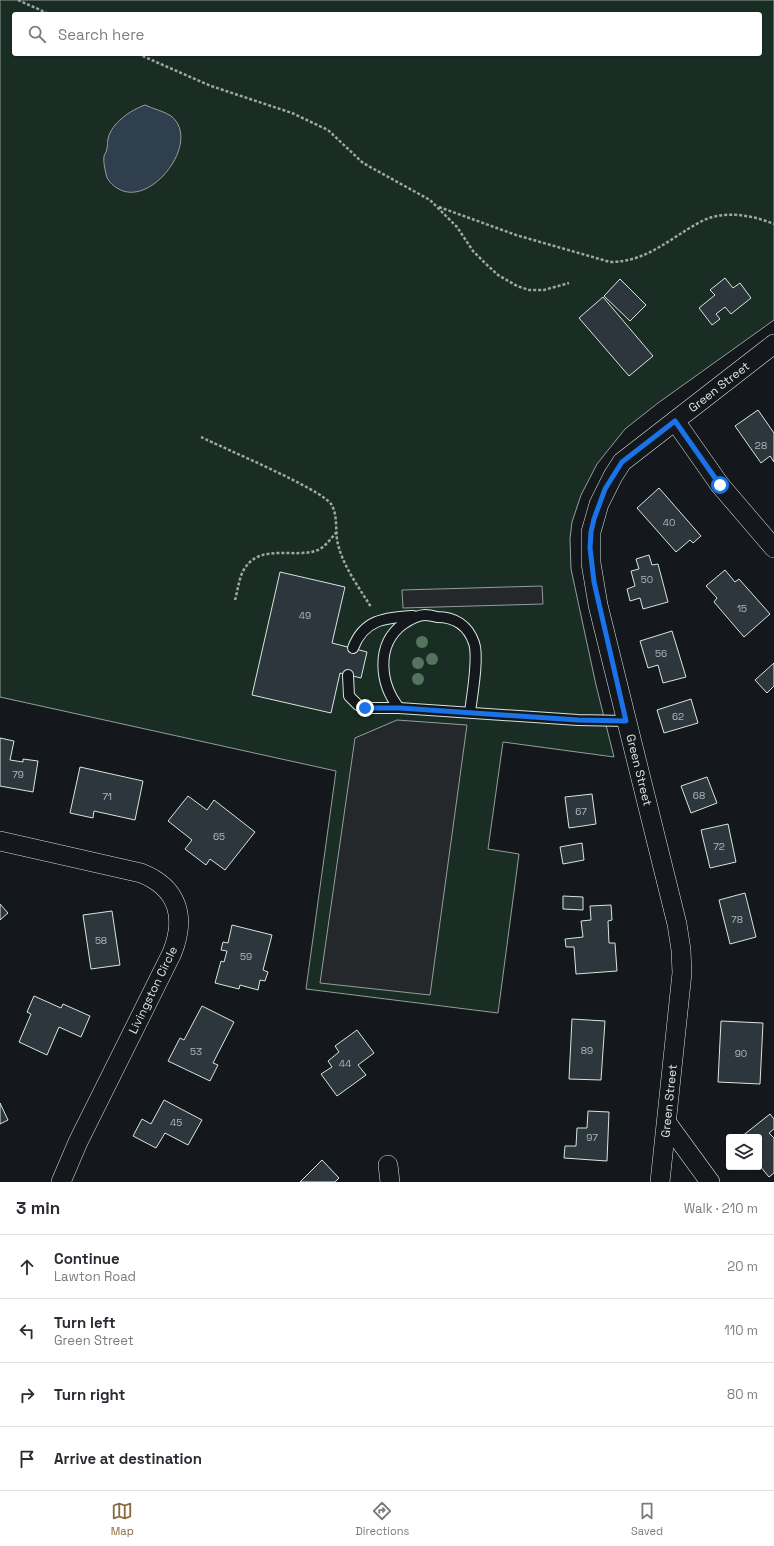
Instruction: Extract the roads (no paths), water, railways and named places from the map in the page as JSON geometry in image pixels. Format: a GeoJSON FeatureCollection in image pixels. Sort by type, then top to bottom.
{"type":"FeatureCollection","features":[{"type":"Feature","properties":{"kind":"street","name":"Green Street"},"geometry":{"type":"LineString","coordinates":[[660,1182],[682,973],[681,950],[677,924],[626,721],[594,582],[590,548],[591,532],[605,489],[622,462],[774,344]]}},
{"type":"Feature","properties":{"kind":"street"},"geometry":{"type":"LineString","coordinates":[[675,421],[720,485],[774,548]]}},
{"type":"Feature","properties":{"kind":"street","name":"Livingston Circle"},"geometry":{"type":"LineString","coordinates":[[0,841],[146,875],[164,886],[175,901],[178,910],[179,928],[172,953],[75,1149],[61,1182]]}},
{"type":"Feature","properties":{"kind":"street"},"geometry":{"type":"LineString","coordinates":[[667,1123],[710,1182]]}},
{"type":"Feature","properties":{"kind":"lane"},"geometry":{"type":"LineString","coordinates":[[353,648],[357,637],[363,629],[379,621],[425,615],[453,618],[462,625],[474,643],[475,661],[470,712]]}},
{"type":"Feature","properties":{"kind":"lane"},"geometry":{"type":"LineString","coordinates":[[400,708],[393,700],[385,681],[383,665],[384,654],[389,640],[398,628],[415,617],[425,615]]}},
{"type":"Feature","properties":{"kind":"lane"},"geometry":{"type":"LineString","coordinates":[[348,675],[349,696],[358,705],[365,708],[400,708],[578,720],[626,721]]}},
{"type":"Feature","properties":{"kind":"water"},"geometry":{"type":"Polygon","coordinates":[[[145,105],[171,116],[179,127],[181,141],[177,156],[168,170],[157,181],[144,190],[130,192],[117,188],[109,180],[105,168],[104,156],[110,133],[117,123],[134,110],[145,105]]]}}]}
